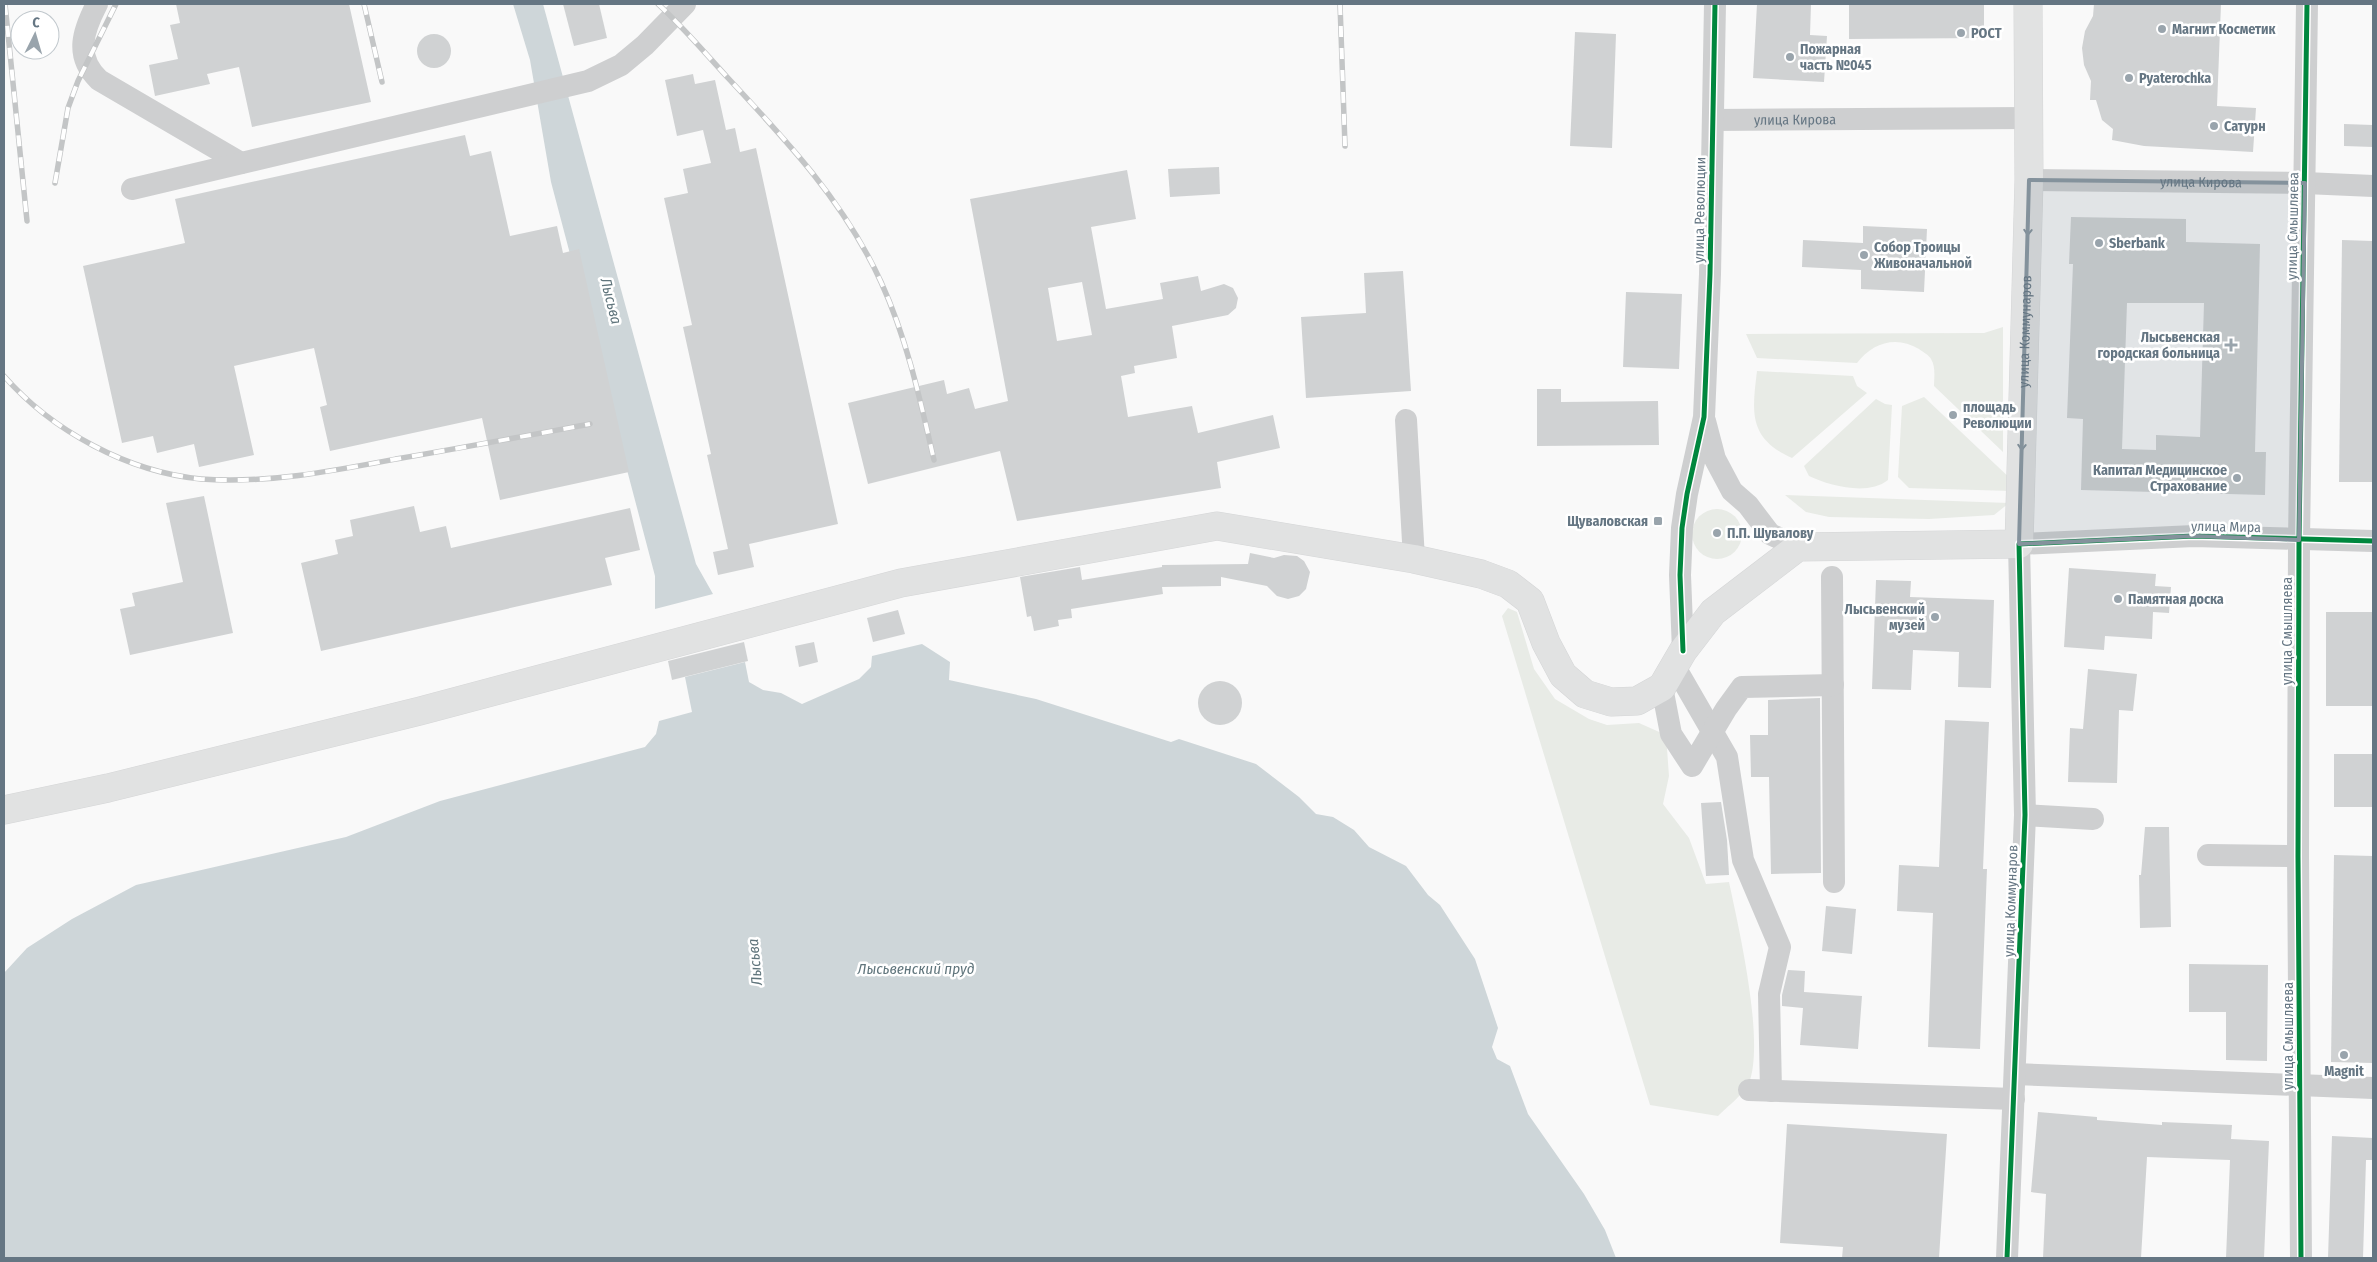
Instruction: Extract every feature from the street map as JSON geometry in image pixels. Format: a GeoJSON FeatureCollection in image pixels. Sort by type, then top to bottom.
{"type":"FeatureCollection","features":[{"type":"Feature","properties":{"kind":"main road","name":"улица Коммунаров"},"geometry":{"type":"LineString","coordinates":[[2019,544],[2029,180],[2028,4]]}},
{"type":"Feature","properties":{"kind":"main road"},"geometry":{"type":"LineString","coordinates":[[4,810],[108,788],[420,711],[901,583],[1217,526],[1414,559],[1482,574],[1508,584],[1530,602],[1546,644],[1563,675],[1585,694],[1611,702],[1637,701],[1673,668],[1713,612],[1798,547]]}},
{"type":"Feature","properties":{"kind":"main road","name":"улица Мира"},"geometry":{"type":"LineString","coordinates":[[1798,547],[2019,544]]}},
{"type":"Feature","properties":{"kind":"street"},"geometry":{"type":"LineString","coordinates":[[97,4],[85,29],[82,52],[91,73],[99,80],[241,163]]}},
{"type":"Feature","properties":{"kind":"street"},"geometry":{"type":"LineString","coordinates":[[132,189],[588,81],[620,65],[639,50],[674,18],[685,4]]}},
{"type":"Feature","properties":{"kind":"street","name":"улица Революции"},"geometry":{"type":"LineString","coordinates":[[1704,417],[1714,120],[1715,4]]}},
{"type":"Feature","properties":{"kind":"street","name":"улица Смышляева"},"geometry":{"type":"LineString","coordinates":[[2301,1258],[2298,856],[2299,540],[2307,4]]}},
{"type":"Feature","properties":{"kind":"street","name":"улица Кирова"},"geometry":{"type":"LineString","coordinates":[[1714,120],[2028,118]]}},
{"type":"Feature","properties":{"kind":"street","name":"улица Кирова"},"geometry":{"type":"LineString","coordinates":[[2029,180],[2304,183],[2373,186]]}},
{"type":"Feature","properties":{"kind":"street"},"geometry":{"type":"LineString","coordinates":[[1704,417],[1715,458],[1732,491],[1748,505],[1770,534],[1798,547]]}},
{"type":"Feature","properties":{"kind":"street"},"geometry":{"type":"LineString","coordinates":[[1704,417],[1687,494],[1682,528],[1673,668],[1671,734],[1692,766],[1742,686],[1833,685]]}},
{"type":"Feature","properties":{"kind":"street"},"geometry":{"type":"LineString","coordinates":[[1406,420],[1414,559]]}},
{"type":"Feature","properties":{"kind":"street","name":"улица Мира"},"geometry":{"type":"LineString","coordinates":[[2019,544],[2194,536],[2373,541]]}},
{"type":"Feature","properties":{"kind":"street","name":"улица Коммунаров"},"geometry":{"type":"LineString","coordinates":[[2008,1258],[2026,816],[2019,544]]}},
{"type":"Feature","properties":{"kind":"street"},"geometry":{"type":"LineString","coordinates":[[1832,576],[1834,882]]}},
{"type":"Feature","properties":{"kind":"street"},"geometry":{"type":"LineString","coordinates":[[1673,668],[1727,757],[1743,860],[1780,947],[1769,994],[1760,1090],[2014,1099]]}},
{"type":"Feature","properties":{"kind":"street"},"geometry":{"type":"LineString","coordinates":[[2026,816],[2093,819]]}},
{"type":"Feature","properties":{"kind":"street"},"geometry":{"type":"LineString","coordinates":[[2208,855],[2298,856]]}},
{"type":"Feature","properties":{"kind":"street"},"geometry":{"type":"LineString","coordinates":[[2015,1074],[2373,1088]]}},
{"type":"Feature","properties":{"kind":"highlighted area"},"geometry":{"type":"Polygon","coordinates":[[[2029,180],[2305,183],[2299,540],[2194,536],[2019,544],[2029,180]]]}},
{"type":"Feature","properties":{"kind":"shaded area"},"geometry":{"type":"Polygon","coordinates":[[[2003,327],[2003,452],[1934,386],[1933,362],[1929,356],[1919,349],[1902,342],[1885,343],[1870,350],[1857,363],[1757,358],[1746,334],[1984,333],[2003,327]]]}},
{"type":"Feature","properties":{"kind":"shaded area"},"geometry":{"type":"Polygon","coordinates":[[[1757,371],[1853,376],[1857,386],[1867,393],[1792,458],[1767,442],[1760,432],[1754,411],[1757,371]]]}},
{"type":"Feature","properties":{"kind":"shaded area"},"geometry":{"type":"Polygon","coordinates":[[[1924,397],[2014,482],[2011,491],[1909,488],[1898,477],[1902,406],[1924,397]]]}},
{"type":"Feature","properties":{"kind":"shaded area"},"geometry":{"type":"Polygon","coordinates":[[[1876,399],[1885,404],[1892,405],[1888,480],[1870,488],[1849,488],[1827,483],[1809,476],[1804,466],[1876,399]]]}},
{"type":"Feature","properties":{"kind":"shaded area"},"geometry":{"type":"Polygon","coordinates":[[[1785,495],[2009,503],[1994,515],[1929,519],[1829,517],[1806,512],[1785,495]]]}},
{"type":"Feature","properties":{"kind":"shaded area"},"geometry":{"type":"Polygon","coordinates":[[[1717,509],[1727,511],[1735,516],[1740,524],[1742,534],[1740,544],[1735,552],[1727,557],[1717,559],[1707,557],[1699,552],[1694,544],[1692,534],[1694,524],[1699,516],[1707,511],[1717,509]]]}},
{"type":"Feature","properties":{"kind":"shaded area"},"geometry":{"type":"Polygon","coordinates":[[[1508,608],[1517,612],[1534,669],[1555,699],[1589,719],[1607,725],[1639,723],[1666,735],[1669,776],[1663,804],[1689,838],[1706,884],[1729,882],[1749,984],[1754,1040],[1753,1064],[1747,1087],[1718,1116],[1650,1105],[1502,616],[1508,608]]]}},
{"type":"Feature","properties":{"kind":"water","name":"Лысьва"},"geometry":{"type":"Polygon","coordinates":[[[513,4],[543,4],[696,564],[713,594],[655,609],[655,576],[551,182],[530,60],[513,4]]]}},
{"type":"Feature","properties":{"kind":"water","name":"Лысьвенский пруд"},"geometry":{"type":"Polygon","coordinates":[[[922,644],[950,662],[949,680],[1036,699],[1171,742],[1179,739],[1256,764],[1299,797],[1316,814],[1333,817],[1354,830],[1369,847],[1406,866],[1428,895],[1440,905],[1475,959],[1498,1028],[1492,1047],[1497,1059],[1510,1066],[1528,1114],[1584,1194],[1605,1230],[1616,1258],[4,1258],[4,973],[27,948],[72,919],[136,885],[346,837],[440,801],[645,747],[656,734],[659,721],[692,712],[685,677],[745,662],[749,682],[763,690],[781,693],[802,704],[859,679],[871,667],[872,656],[922,644]]]}},
{"type":"Feature","properties":{"kind":"building"},"geometry":{"type":"Polygon","coordinates":[[[176,4],[349,4],[371,102],[252,127],[239,67],[207,74],[210,84],[155,96],[149,65],[178,59],[170,25],[180,23],[176,4]]]}},
{"type":"Feature","properties":{"kind":"building"},"geometry":{"type":"Polygon","coordinates":[[[563,4],[599,4],[607,38],[574,46],[563,4]]]}},
{"type":"Feature","properties":{"kind":"building","name":"Пожарная часть №045"},"geometry":{"type":"Polygon","coordinates":[[[1757,4],[1811,4],[1810,35],[1827,36],[1824,82],[1753,78],[1757,4]]]}},
{"type":"Feature","properties":{"kind":"building"},"geometry":{"type":"Polygon","coordinates":[[[1849,4],[1984,4],[1984,38],[1849,39],[1849,4]]]}},
{"type":"Feature","properties":{"kind":"building"},"geometry":{"type":"Polygon","coordinates":[[[2094,4],[2221,4],[2217,106],[2256,108],[2253,152],[2144,146],[2112,140],[2113,129],[2102,120],[2096,100],[2090,100],[2091,81],[2084,65],[2082,48],[2085,31],[2093,16],[2094,4]]]}},
{"type":"Feature","properties":{"kind":"building"},"geometry":{"type":"Polygon","coordinates":[[[1575,32],[1616,34],[1612,148],[1570,146],[1575,32]]]}},
{"type":"Feature","properties":{"kind":"building"},"geometry":{"type":"Polygon","coordinates":[[[434,34],[446,39],[451,51],[446,63],[434,68],[422,63],[417,51],[422,39],[434,34]]]}},
{"type":"Feature","properties":{"kind":"building"},"geometry":{"type":"Polygon","coordinates":[[[693,74],[695,84],[715,80],[726,130],[735,128],[740,152],[756,148],[838,524],[749,544],[754,567],[718,575],[713,552],[728,549],[707,455],[711,454],[683,327],[692,325],[664,198],[688,193],[683,169],[711,163],[703,130],[677,136],[665,80],[693,74]]]}},
{"type":"Feature","properties":{"kind":"building"},"geometry":{"type":"Polygon","coordinates":[[[2344,124],[2373,125],[2373,147],[2344,146],[2344,124]]]}},
{"type":"Feature","properties":{"kind":"building"},"geometry":{"type":"Polygon","coordinates":[[[465,135],[470,156],[491,151],[510,236],[557,226],[563,253],[579,249],[629,472],[500,500],[482,418],[330,451],[320,407],[327,405],[314,348],[234,366],[254,455],[199,467],[194,444],[157,453],[153,436],[122,443],[83,266],[185,243],[175,199],[465,135]]]}},
{"type":"Feature","properties":{"kind":"building"},"geometry":{"type":"Polygon","coordinates":[[[1219,167],[1220,194],[1170,197],[1168,169],[1219,167]]]}},
{"type":"Feature","properties":{"kind":"building"},"geometry":{"type":"Polygon","coordinates":[[[1127,170],[1136,219],[1091,227],[1106,309],[1163,299],[1160,283],[1198,276],[1201,291],[1224,284],[1233,288],[1238,298],[1236,308],[1228,315],[1172,326],[1177,358],[1134,366],[1135,373],[1121,376],[1128,417],[1192,406],[1198,433],[1273,415],[1280,448],[1217,462],[1221,488],[1017,521],[1000,451],[868,484],[848,403],[944,380],[947,394],[969,388],[975,409],[1008,401],[970,199],[1127,170]],[[1082,282],[1048,288],[1057,341],[1092,335],[1082,282]]]}},
{"type":"Feature","properties":{"kind":"building"},"geometry":{"type":"Polygon","coordinates":[[[2071,217],[2186,219],[2186,242],[2260,244],[2255,452],[2266,452],[2265,495],[2081,490],[2083,419],[2067,418],[2073,264],[2069,264],[2071,217]],[[2127,303],[2122,449],[2156,450],[2156,435],[2200,437],[2204,303],[2127,303]]]}},
{"type":"Feature","properties":{"kind":"building","name":"Собор Троицы Живоначальной"},"geometry":{"type":"Polygon","coordinates":[[[1863,226],[1927,229],[1924,292],[1861,289],[1861,270],[1802,267],[1803,240],[1863,243],[1863,226]]]}},
{"type":"Feature","properties":{"kind":"building"},"geometry":{"type":"Polygon","coordinates":[[[2342,240],[2373,241],[2373,482],[2339,482],[2342,240]]]}},
{"type":"Feature","properties":{"kind":"building"},"geometry":{"type":"Polygon","coordinates":[[[1403,271],[1411,391],[1306,398],[1301,317],[1366,313],[1364,273],[1403,271]]]}},
{"type":"Feature","properties":{"kind":"building"},"geometry":{"type":"Polygon","coordinates":[[[1626,292],[1682,294],[1679,369],[1623,367],[1626,292]]]}},
{"type":"Feature","properties":{"kind":"building"},"geometry":{"type":"Polygon","coordinates":[[[1537,389],[1561,389],[1561,402],[1658,401],[1659,445],[1537,446],[1537,389]]]}},
{"type":"Feature","properties":{"kind":"building"},"geometry":{"type":"Polygon","coordinates":[[[204,496],[233,633],[130,655],[120,609],[135,606],[132,593],[183,582],[166,503],[204,496]]]}},
{"type":"Feature","properties":{"kind":"building"},"geometry":{"type":"Polygon","coordinates":[[[414,506],[420,532],[446,526],[451,548],[630,508],[640,550],[605,558],[612,585],[321,651],[301,563],[338,554],[335,540],[353,536],[350,520],[414,506]]]}},
{"type":"Feature","properties":{"kind":"building"},"geometry":{"type":"Polygon","coordinates":[[[1250,553],[1274,558],[1284,555],[1297,556],[1304,561],[1310,572],[1306,589],[1299,596],[1288,599],[1277,596],[1267,586],[1221,577],[1221,586],[1162,587],[1163,594],[1071,609],[1072,618],[1058,620],[1059,626],[1034,631],[1031,616],[1027,617],[1020,577],[1080,567],[1082,580],[1162,567],[1162,565],[1248,564],[1250,553]]]}},
{"type":"Feature","properties":{"kind":"building","name":"Памятная доска"},"geometry":{"type":"Polygon","coordinates":[[[2069,568],[2156,574],[2155,586],[2171,587],[2169,613],[2153,612],[2152,639],[2105,636],[2104,650],[2064,647],[2069,568]]]}},
{"type":"Feature","properties":{"kind":"building"},"geometry":{"type":"Polygon","coordinates":[[[1876,580],[1911,581],[1910,597],[1994,600],[1991,688],[1958,687],[1959,652],[1913,650],[1911,690],[1872,689],[1876,580]]]}},
{"type":"Feature","properties":{"kind":"building"},"geometry":{"type":"Polygon","coordinates":[[[898,610],[905,634],[873,642],[867,618],[898,610]]]}},
{"type":"Feature","properties":{"kind":"building"},"geometry":{"type":"Polygon","coordinates":[[[2326,612],[2373,612],[2373,706],[2326,706],[2326,612]]]}},
{"type":"Feature","properties":{"kind":"building"},"geometry":{"type":"Polygon","coordinates":[[[744,642],[748,661],[672,680],[668,661],[744,642]]]}},
{"type":"Feature","properties":{"kind":"building"},"geometry":{"type":"Polygon","coordinates":[[[814,642],[818,662],[799,667],[795,646],[814,642]]]}},
{"type":"Feature","properties":{"kind":"building"},"geometry":{"type":"Polygon","coordinates":[[[2088,669],[2137,674],[2133,711],[2119,710],[2117,783],[2068,782],[2070,728],[2083,729],[2088,669]]]}},
{"type":"Feature","properties":{"kind":"building"},"geometry":{"type":"Polygon","coordinates":[[[1220,681],[1232,685],[1238,691],[1242,703],[1238,715],[1232,721],[1220,725],[1208,721],[1202,715],[1198,703],[1202,691],[1208,685],[1220,681]]]}},
{"type":"Feature","properties":{"kind":"building"},"geometry":{"type":"Polygon","coordinates":[[[1820,698],[1821,873],[1771,874],[1769,777],[1751,777],[1750,735],[1768,735],[1768,700],[1820,698]]]}},
{"type":"Feature","properties":{"kind":"building"},"geometry":{"type":"Polygon","coordinates":[[[1945,720],[1989,722],[1983,869],[1987,869],[1980,1049],[1928,1047],[1933,913],[1897,911],[1899,865],[1939,867],[1945,720]]]}},
{"type":"Feature","properties":{"kind":"building"},"geometry":{"type":"Polygon","coordinates":[[[2334,754],[2373,754],[2373,807],[2334,807],[2334,754]]]}},
{"type":"Feature","properties":{"kind":"building"},"geometry":{"type":"Polygon","coordinates":[[[1721,802],[1727,840],[1729,875],[1706,876],[1701,803],[1721,802]]]}},
{"type":"Feature","properties":{"kind":"building"},"geometry":{"type":"Polygon","coordinates":[[[2145,827],[2169,827],[2171,927],[2140,928],[2139,875],[2141,875],[2145,827]]]}},
{"type":"Feature","properties":{"kind":"building"},"geometry":{"type":"Polygon","coordinates":[[[2334,855],[2373,856],[2373,1063],[2331,1062],[2334,855]]]}},
{"type":"Feature","properties":{"kind":"building"},"geometry":{"type":"Polygon","coordinates":[[[1826,906],[1856,909],[1852,954],[1822,951],[1826,906]]]}},
{"type":"Feature","properties":{"kind":"building"},"geometry":{"type":"Polygon","coordinates":[[[2189,964],[2268,965],[2267,1061],[2226,1060],[2226,1012],[2189,1012],[2189,964]]]}},
{"type":"Feature","properties":{"kind":"building"},"geometry":{"type":"Polygon","coordinates":[[[1788,970],[1805,971],[1804,992],[1862,996],[1858,1049],[1800,1045],[1803,1008],[1782,1006],[1782,995],[1788,970]]]}},
{"type":"Feature","properties":{"kind":"building"},"geometry":{"type":"Polygon","coordinates":[[[2038,1112],[2097,1117],[2097,1120],[2162,1125],[2162,1122],[2232,1125],[2231,1139],[2269,1141],[2264,1258],[2226,1258],[2230,1160],[2147,1157],[2141,1258],[2043,1258],[2046,1194],[2031,1192],[2038,1112]]]}},
{"type":"Feature","properties":{"kind":"building"},"geometry":{"type":"Polygon","coordinates":[[[1787,1124],[1947,1134],[1939,1258],[1842,1258],[1843,1247],[1780,1243],[1787,1124]]]}},
{"type":"Feature","properties":{"kind":"building"},"geometry":{"type":"Polygon","coordinates":[[[2332,1136],[2373,1138],[2373,1160],[2366,1160],[2363,1258],[2328,1258],[2332,1136]]]}},
{"type":"Feature","properties":{"kind":"railway"},"geometry":{"type":"LineString","coordinates":[[5,4],[27,221]]}},
{"type":"Feature","properties":{"kind":"railway"},"geometry":{"type":"LineString","coordinates":[[55,183],[68,108],[78,81],[116,4]]}},
{"type":"Feature","properties":{"kind":"railway"},"geometry":{"type":"LineString","coordinates":[[364,4],[382,82]]}},
{"type":"Feature","properties":{"kind":"railway"},"geometry":{"type":"LineString","coordinates":[[658,4],[694,40],[793,149],[832,199],[867,253],[881,282],[906,347],[934,460]]}},
{"type":"Feature","properties":{"kind":"railway"},"geometry":{"type":"LineString","coordinates":[[1340,4],[1345,146]]}},
{"type":"Feature","properties":{"kind":"railway"},"geometry":{"type":"LineString","coordinates":[[4,376],[23,396],[45,414],[93,446],[146,468],[201,479],[250,480],[323,472],[590,424]]}},
{"type":"Feature","properties":{"kind":"cycle path"},"geometry":{"type":"LineString","coordinates":[[1683,651],[1680,575],[1682,528],[1687,494],[1704,417],[1710,274],[1715,4]]}},
{"type":"Feature","properties":{"kind":"cycle path"},"geometry":{"type":"LineString","coordinates":[[2301,1258],[2298,856],[2299,540],[2307,4]]}},
{"type":"Feature","properties":{"kind":"cycle path"},"geometry":{"type":"LineString","coordinates":[[2007,1258],[2025,815],[2019,544],[2194,536],[2373,541]]}},
{"type":"Feature","properties":{"kind":"place","name":"Магнит Косметик"},"geometry":{"type":"Point","coordinates":[2162,29]}},
{"type":"Feature","properties":{"kind":"place","name":"РОСТ"},"geometry":{"type":"Point","coordinates":[1961,33]}},
{"type":"Feature","properties":{"kind":"place","name":"Пожарная часть №045"},"geometry":{"type":"Point","coordinates":[1790,57]}},
{"type":"Feature","properties":{"kind":"place","name":"Pyaterochka"},"geometry":{"type":"Point","coordinates":[2129,78]}},
{"type":"Feature","properties":{"kind":"place","name":"Сатурн"},"geometry":{"type":"Point","coordinates":[2214,126]}},
{"type":"Feature","properties":{"kind":"place","name":"Sberbank"},"geometry":{"type":"Point","coordinates":[2099,243]}},
{"type":"Feature","properties":{"kind":"place","name":"Собор Троицы Живоначальной"},"geometry":{"type":"Point","coordinates":[1864,255]}},
{"type":"Feature","properties":{"kind":"place","name":"Лысьвенская городская больница"},"geometry":{"type":"Point","coordinates":[2231,345]}},
{"type":"Feature","properties":{"kind":"place","name":"площадь Революции"},"geometry":{"type":"Point","coordinates":[1953,415]}},
{"type":"Feature","properties":{"kind":"place","name":"Капитал Медицинское Страхование"},"geometry":{"type":"Point","coordinates":[2237,478]}},
{"type":"Feature","properties":{"kind":"place","name":"Щуваловская"},"geometry":{"type":"Point","coordinates":[1658,521]}},
{"type":"Feature","properties":{"kind":"place","name":"П.П. Шувалову"},"geometry":{"type":"Point","coordinates":[1717,533]}},
{"type":"Feature","properties":{"kind":"place","name":"Памятная доска"},"geometry":{"type":"Point","coordinates":[2118,599]}},
{"type":"Feature","properties":{"kind":"place","name":"Лысьвенский музей"},"geometry":{"type":"Point","coordinates":[1935,617]}},
{"type":"Feature","properties":{"kind":"place","name":"Magnit"},"geometry":{"type":"Point","coordinates":[2344,1055]}}]}
